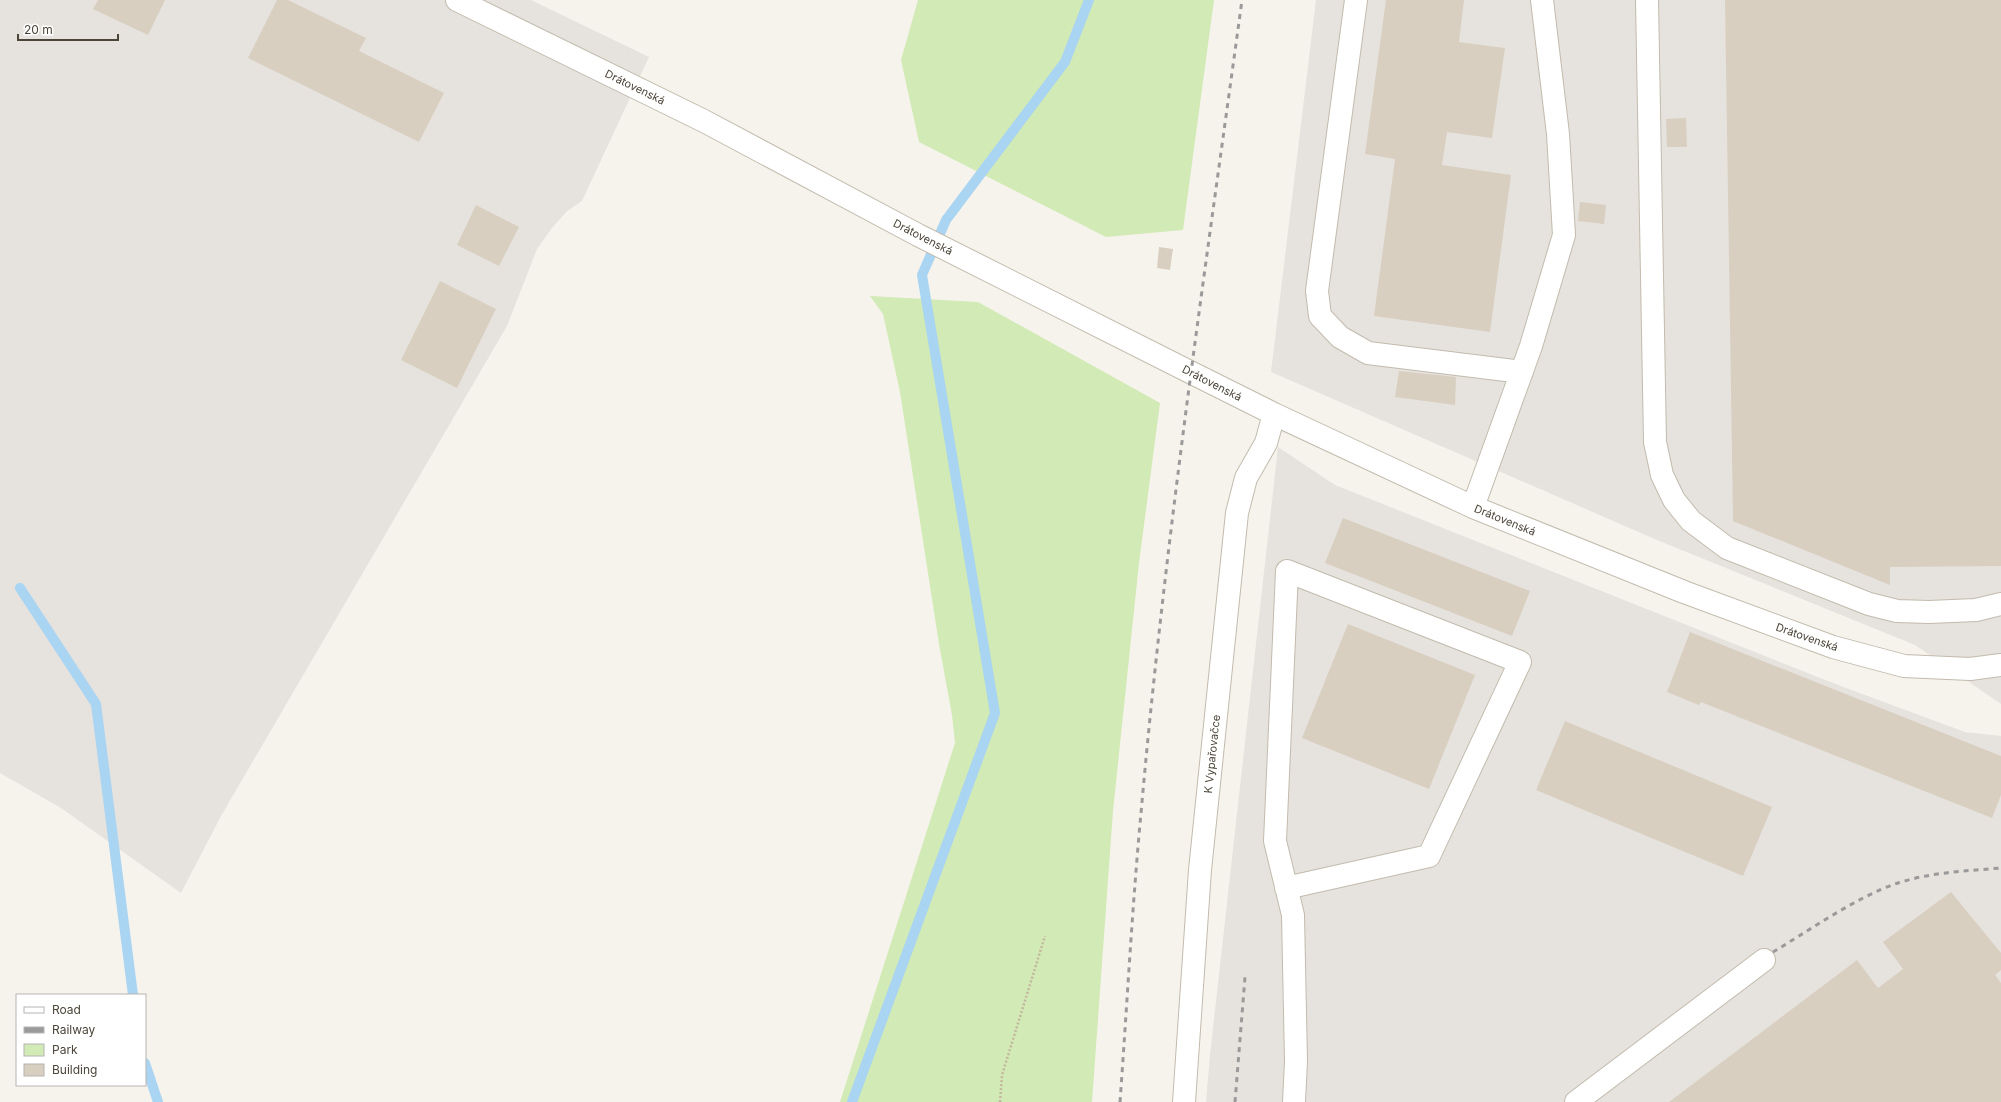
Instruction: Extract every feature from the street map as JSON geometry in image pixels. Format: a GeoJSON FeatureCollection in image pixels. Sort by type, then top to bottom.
{"type":"FeatureCollection","features":[{"type":"Feature","properties":{"kind":"street","name":"Drátovenská"},"geometry":{"type":"LineString","coordinates":[[457,0],[704,121],[918,235],[1274,414],[1473,507],[1684,592],[1833,647],[1904,666],[1970,669],[2001,665]]}},
{"type":"Feature","properties":{"kind":"street"},"geometry":{"type":"LineString","coordinates":[[1356,0],[1317,291],[1320,316],[1340,337],[1368,353],[1522,372]]}},
{"type":"Feature","properties":{"kind":"street"},"geometry":{"type":"LineString","coordinates":[[1473,507],[1522,372],[1564,236],[1558,134],[1542,0]]}},
{"type":"Feature","properties":{"kind":"street"},"geometry":{"type":"LineString","coordinates":[[1647,0],[1655,442],[1662,475],[1674,500],[1691,521],[1727,548],[1869,604],[1897,611],[1928,612],[1976,610],[2001,604]]}},
{"type":"Feature","properties":{"kind":"street","name":"K Vypařovačce"},"geometry":{"type":"LineString","coordinates":[[1184,1102],[1200,870],[1237,513],[1246,478],[1266,443],[1274,414]]}},
{"type":"Feature","properties":{"kind":"street"},"geometry":{"type":"LineString","coordinates":[[1286,888],[1429,856],[1520,662],[1286,571],[1275,841],[1286,888],[1293,915],[1296,1061],[1294,1102]]}},
{"type":"Feature","properties":{"kind":"street"},"geometry":{"type":"LineString","coordinates":[[1576,1102],[1764,960]]}},
{"type":"Feature","properties":{"kind":"path"},"geometry":{"type":"LineString","coordinates":[[1000,1102],[1002,1075],[1045,936]]}},
{"type":"Feature","properties":{"kind":"shaded area"},"geometry":{"type":"Polygon","coordinates":[[[0,0],[531,0],[649,57],[582,201],[567,211],[552,228],[537,249],[507,326],[221,816],[181,893],[61,808],[0,773],[0,0]]]}},
{"type":"Feature","properties":{"kind":"shaded area"},"geometry":{"type":"Polygon","coordinates":[[[1316,0],[2001,0],[2001,704],[1915,645],[1657,540],[1271,372],[1316,0]]]}},
{"type":"Feature","properties":{"kind":"shaded area"},"geometry":{"type":"Polygon","coordinates":[[[1278,447],[1335,485],[1838,685],[1965,732],[2001,736],[2001,1102],[1206,1102],[1278,447]]]}},
{"type":"Feature","properties":{"kind":"green space"},"geometry":{"type":"Polygon","coordinates":[[[918,0],[1214,0],[1183,230],[1106,237],[919,142],[901,60],[918,0]]]}},
{"type":"Feature","properties":{"kind":"green space"},"geometry":{"type":"Polygon","coordinates":[[[870,296],[978,302],[1160,403],[1139,563],[1113,811],[1092,1102],[840,1102],[955,743],[952,715],[939,644],[900,392],[883,314],[870,296]]]}},
{"type":"Feature","properties":{"kind":"building"},"geometry":{"type":"Polygon","coordinates":[[[98,0],[165,0],[148,35],[93,9],[98,0]]]}},
{"type":"Feature","properties":{"kind":"building"},"geometry":{"type":"Polygon","coordinates":[[[277,0],[288,0],[366,38],[359,51],[444,93],[419,142],[248,58],[277,0]]]}},
{"type":"Feature","properties":{"kind":"building"},"geometry":{"type":"Polygon","coordinates":[[[1386,0],[1464,0],[1459,42],[1505,48],[1492,138],[1447,132],[1442,165],[1511,175],[1490,332],[1374,316],[1395,159],[1365,154],[1386,0]]]}},
{"type":"Feature","properties":{"kind":"building"},"geometry":{"type":"Polygon","coordinates":[[[1725,0],[2001,0],[2001,566],[1890,567],[1890,585],[1733,521],[1725,0]]]}},
{"type":"Feature","properties":{"kind":"building"},"geometry":{"type":"Polygon","coordinates":[[[1686,118],[1687,147],[1667,147],[1666,119],[1686,118]]]}},
{"type":"Feature","properties":{"kind":"building"},"geometry":{"type":"Polygon","coordinates":[[[1580,202],[1606,205],[1604,224],[1578,221],[1580,202]]]}},
{"type":"Feature","properties":{"kind":"building"},"geometry":{"type":"Polygon","coordinates":[[[476,205],[519,227],[499,266],[457,245],[476,205]]]}},
{"type":"Feature","properties":{"kind":"building"},"geometry":{"type":"Polygon","coordinates":[[[1159,247],[1173,249],[1170,270],[1157,268],[1159,247]]]}},
{"type":"Feature","properties":{"kind":"building"},"geometry":{"type":"Polygon","coordinates":[[[440,281],[496,309],[457,388],[401,360],[440,281]]]}},
{"type":"Feature","properties":{"kind":"building"},"geometry":{"type":"Polygon","coordinates":[[[1399,371],[1456,377],[1455,405],[1395,397],[1399,371]]]}},
{"type":"Feature","properties":{"kind":"building"},"geometry":{"type":"Polygon","coordinates":[[[1343,518],[1530,591],[1512,636],[1325,563],[1343,518]]]}},
{"type":"Feature","properties":{"kind":"building"},"geometry":{"type":"Polygon","coordinates":[[[1348,624],[1475,675],[1429,789],[1302,738],[1348,624]]]}},
{"type":"Feature","properties":{"kind":"building"},"geometry":{"type":"Polygon","coordinates":[[[1690,632],[2001,756],[2001,795],[1992,818],[1701,702],[1699,705],[1667,692],[1690,632]]]}},
{"type":"Feature","properties":{"kind":"building"},"geometry":{"type":"Polygon","coordinates":[[[1565,721],[1772,807],[1743,876],[1536,790],[1565,721]]]}},
{"type":"Feature","properties":{"kind":"building"},"geometry":{"type":"Polygon","coordinates":[[[1951,892],[2001,953],[2001,970],[1995,975],[2001,983],[2001,1102],[1669,1102],[1857,960],[1878,988],[1903,969],[1883,942],[1951,892]]]}},
{"type":"Feature","properties":{"kind":"waterway"},"geometry":{"type":"LineString","coordinates":[[852,1102],[995,713],[922,275],[946,220],[1065,62],[1089,0]]}},
{"type":"Feature","properties":{"kind":"waterway"},"geometry":{"type":"LineString","coordinates":[[20,588],[96,704],[133,994]]}},
{"type":"Feature","properties":{"kind":"waterway"},"geometry":{"type":"LineString","coordinates":[[146,1066],[158,1102]]}},
{"type":"Feature","properties":{"kind":"railway"},"geometry":{"type":"LineString","coordinates":[[1120,1102],[1138,849],[1162,609],[1200,305],[1242,0]]}},
{"type":"Feature","properties":{"kind":"railway"},"geometry":{"type":"LineString","coordinates":[[1773,952],[1867,896],[1898,883],[1936,874],[2001,868]]}},
{"type":"Feature","properties":{"kind":"railway"},"geometry":{"type":"LineString","coordinates":[[1235,1102],[1245,977]]}}]}
